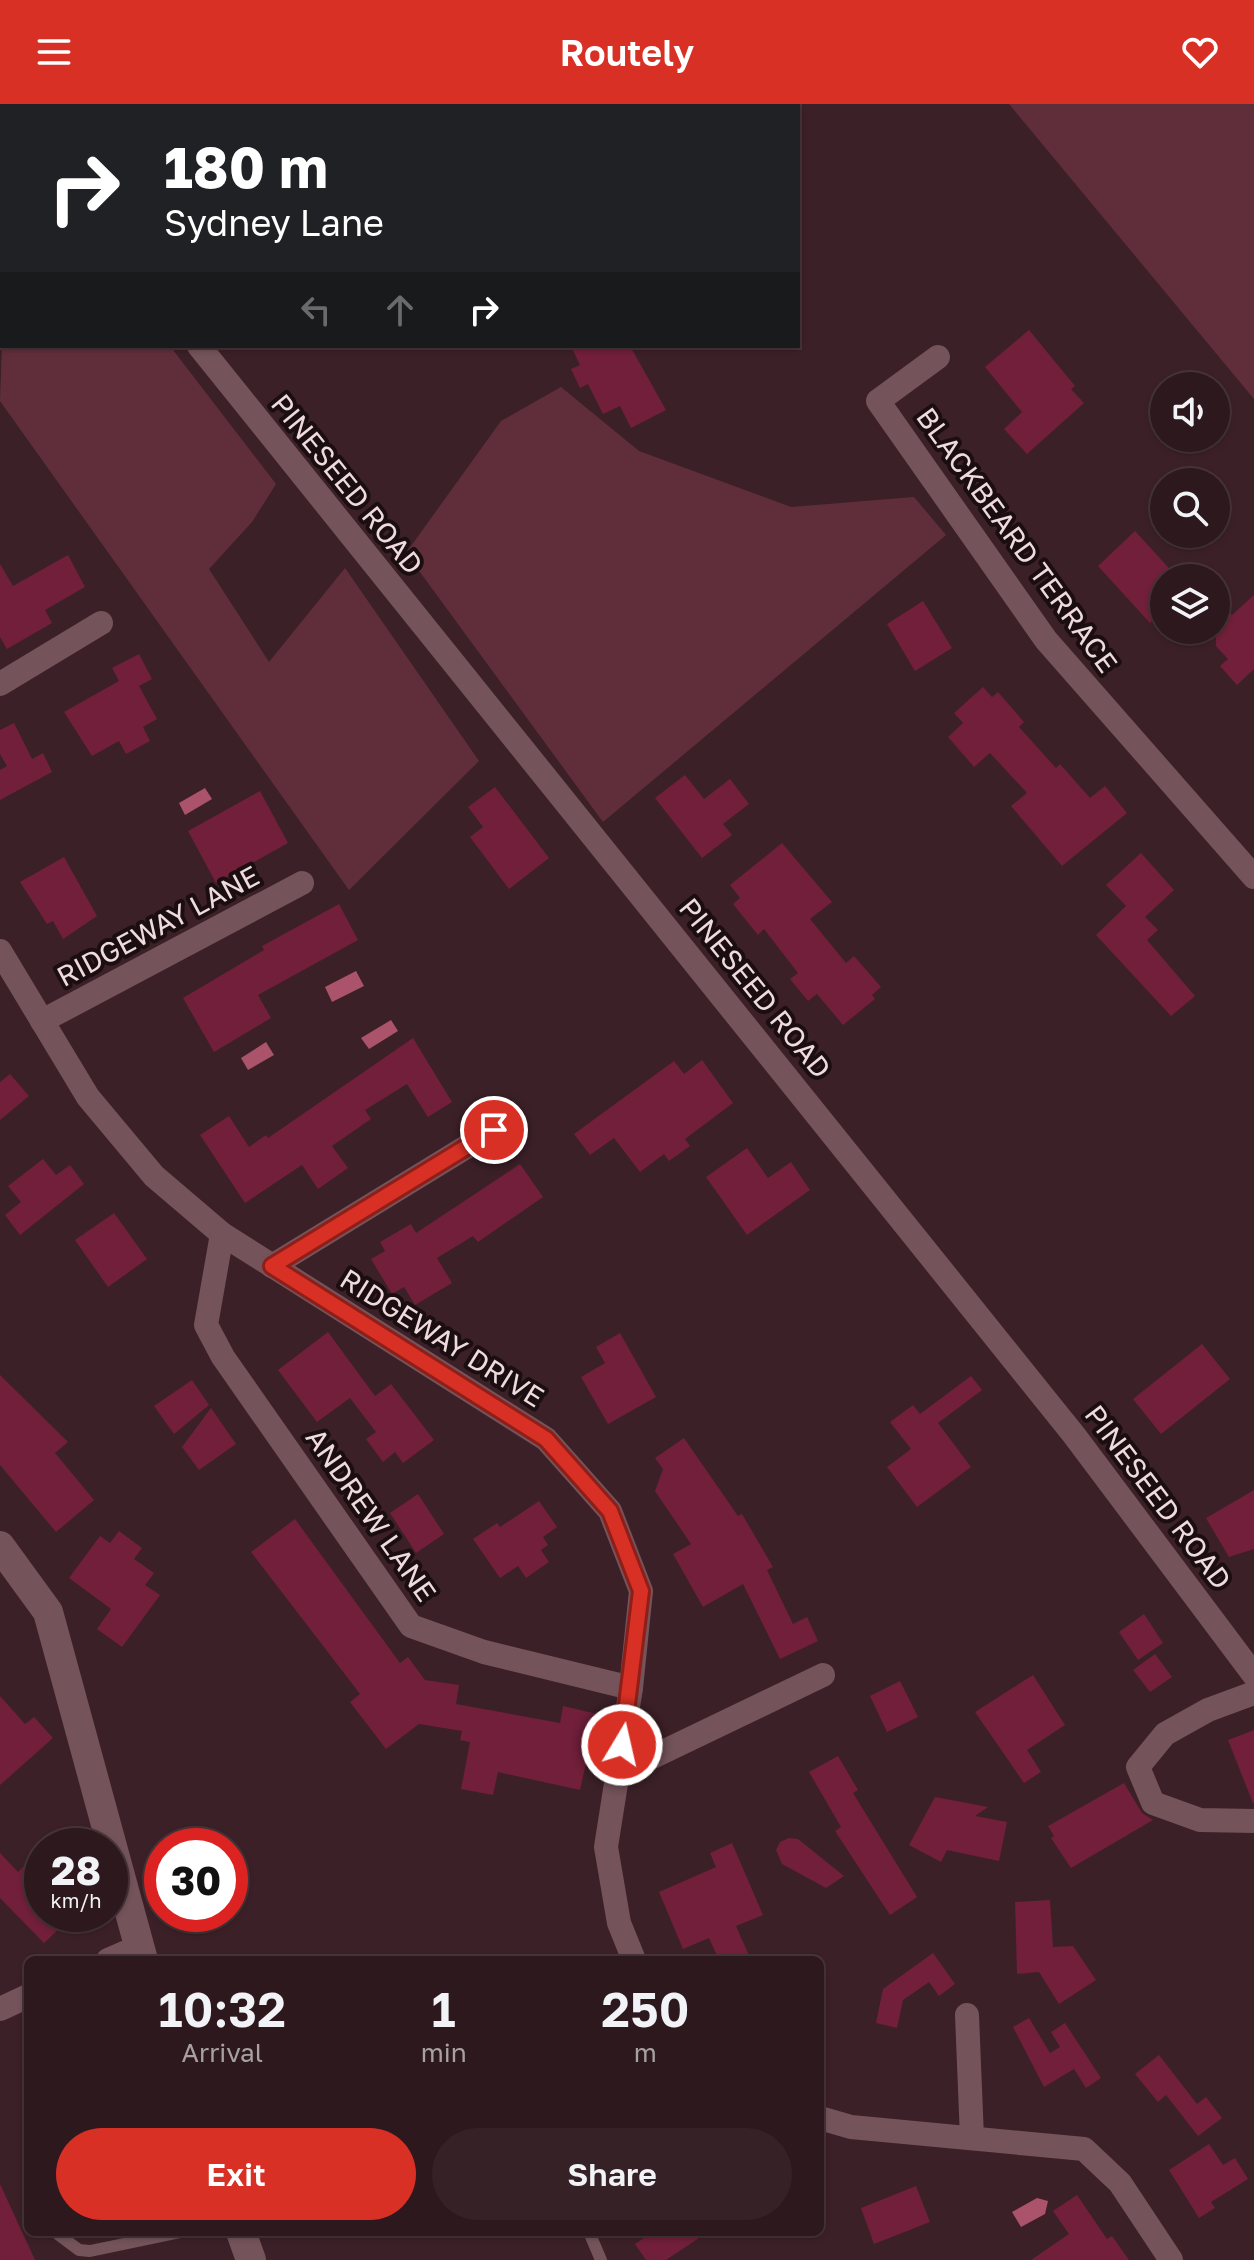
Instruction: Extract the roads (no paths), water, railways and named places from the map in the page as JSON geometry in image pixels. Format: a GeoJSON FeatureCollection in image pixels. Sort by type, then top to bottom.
{"type":"FeatureCollection","features":[{"type":"Feature","properties":{"kind":"street","name":"PINESEED ROAD"},"geometry":{"type":"LineString","coordinates":[[201,348],[1074,1435],[1254,1675]]}},
{"type":"Feature","properties":{"kind":"street","name":"BLACKBEARD TERRACE"},"geometry":{"type":"LineString","coordinates":[[938,357],[878,401],[1046,640],[1254,877]]}},
{"type":"Feature","properties":{"kind":"street"},"geometry":{"type":"LineString","coordinates":[[0,684],[101,623]]}},
{"type":"Feature","properties":{"kind":"street","name":"RIDGEWAY LANE"},"geometry":{"type":"LineString","coordinates":[[42,1021],[302,883]]}},
{"type":"Feature","properties":{"kind":"street","name":"RIDGEWAY DRIVE"},"geometry":{"type":"LineString","coordinates":[[0,951],[88,1097],[154,1176],[222,1234],[546,1439],[610,1511],[641,1591],[631,1688],[606,1847],[619,1923],[632,1956]]}},
{"type":"Feature","properties":{"kind":"street"},"geometry":{"type":"LineString","coordinates":[[272,1266],[494,1130]]}},
{"type":"Feature","properties":{"kind":"street","name":"ANDREW LANE"},"geometry":{"type":"LineString","coordinates":[[222,1234],[206,1325],[223,1357],[411,1626],[484,1652],[631,1688]]}},
{"type":"Feature","properties":{"kind":"street"},"geometry":{"type":"LineString","coordinates":[[0,1546],[48,1612],[141,1953]]}},
{"type":"Feature","properties":{"kind":"street"},"geometry":{"type":"LineString","coordinates":[[617,1774],[823,1675]]}},
{"type":"Feature","properties":{"kind":"street"},"geometry":{"type":"LineString","coordinates":[[1254,1693],[1208,1710],[1165,1734],[1138,1767],[1153,1803],[1200,1820],[1254,1821]]}},
{"type":"Feature","properties":{"kind":"street"},"geometry":{"type":"LineString","coordinates":[[0,2009],[24,1998]]}},
{"type":"Feature","properties":{"kind":"street"},"geometry":{"type":"LineString","coordinates":[[967,2015],[972,2138]]}},
{"type":"Feature","properties":{"kind":"street"},"geometry":{"type":"LineString","coordinates":[[824,2119],[851,2127],[1084,2149],[1120,2183],[1171,2260]]}},
{"type":"Feature","properties":{"kind":"street"},"geometry":{"type":"LineString","coordinates":[[242,2236],[251,2260]]}},
{"type":"Feature","properties":{"kind":"lane"},"geometry":{"type":"LineString","coordinates":[[60,2236],[79,2250],[101,2251],[164,2236]]}},
{"type":"Feature","properties":{"kind":"lane"},"geometry":{"type":"LineString","coordinates":[[591,2236],[601,2260]]}}]}
